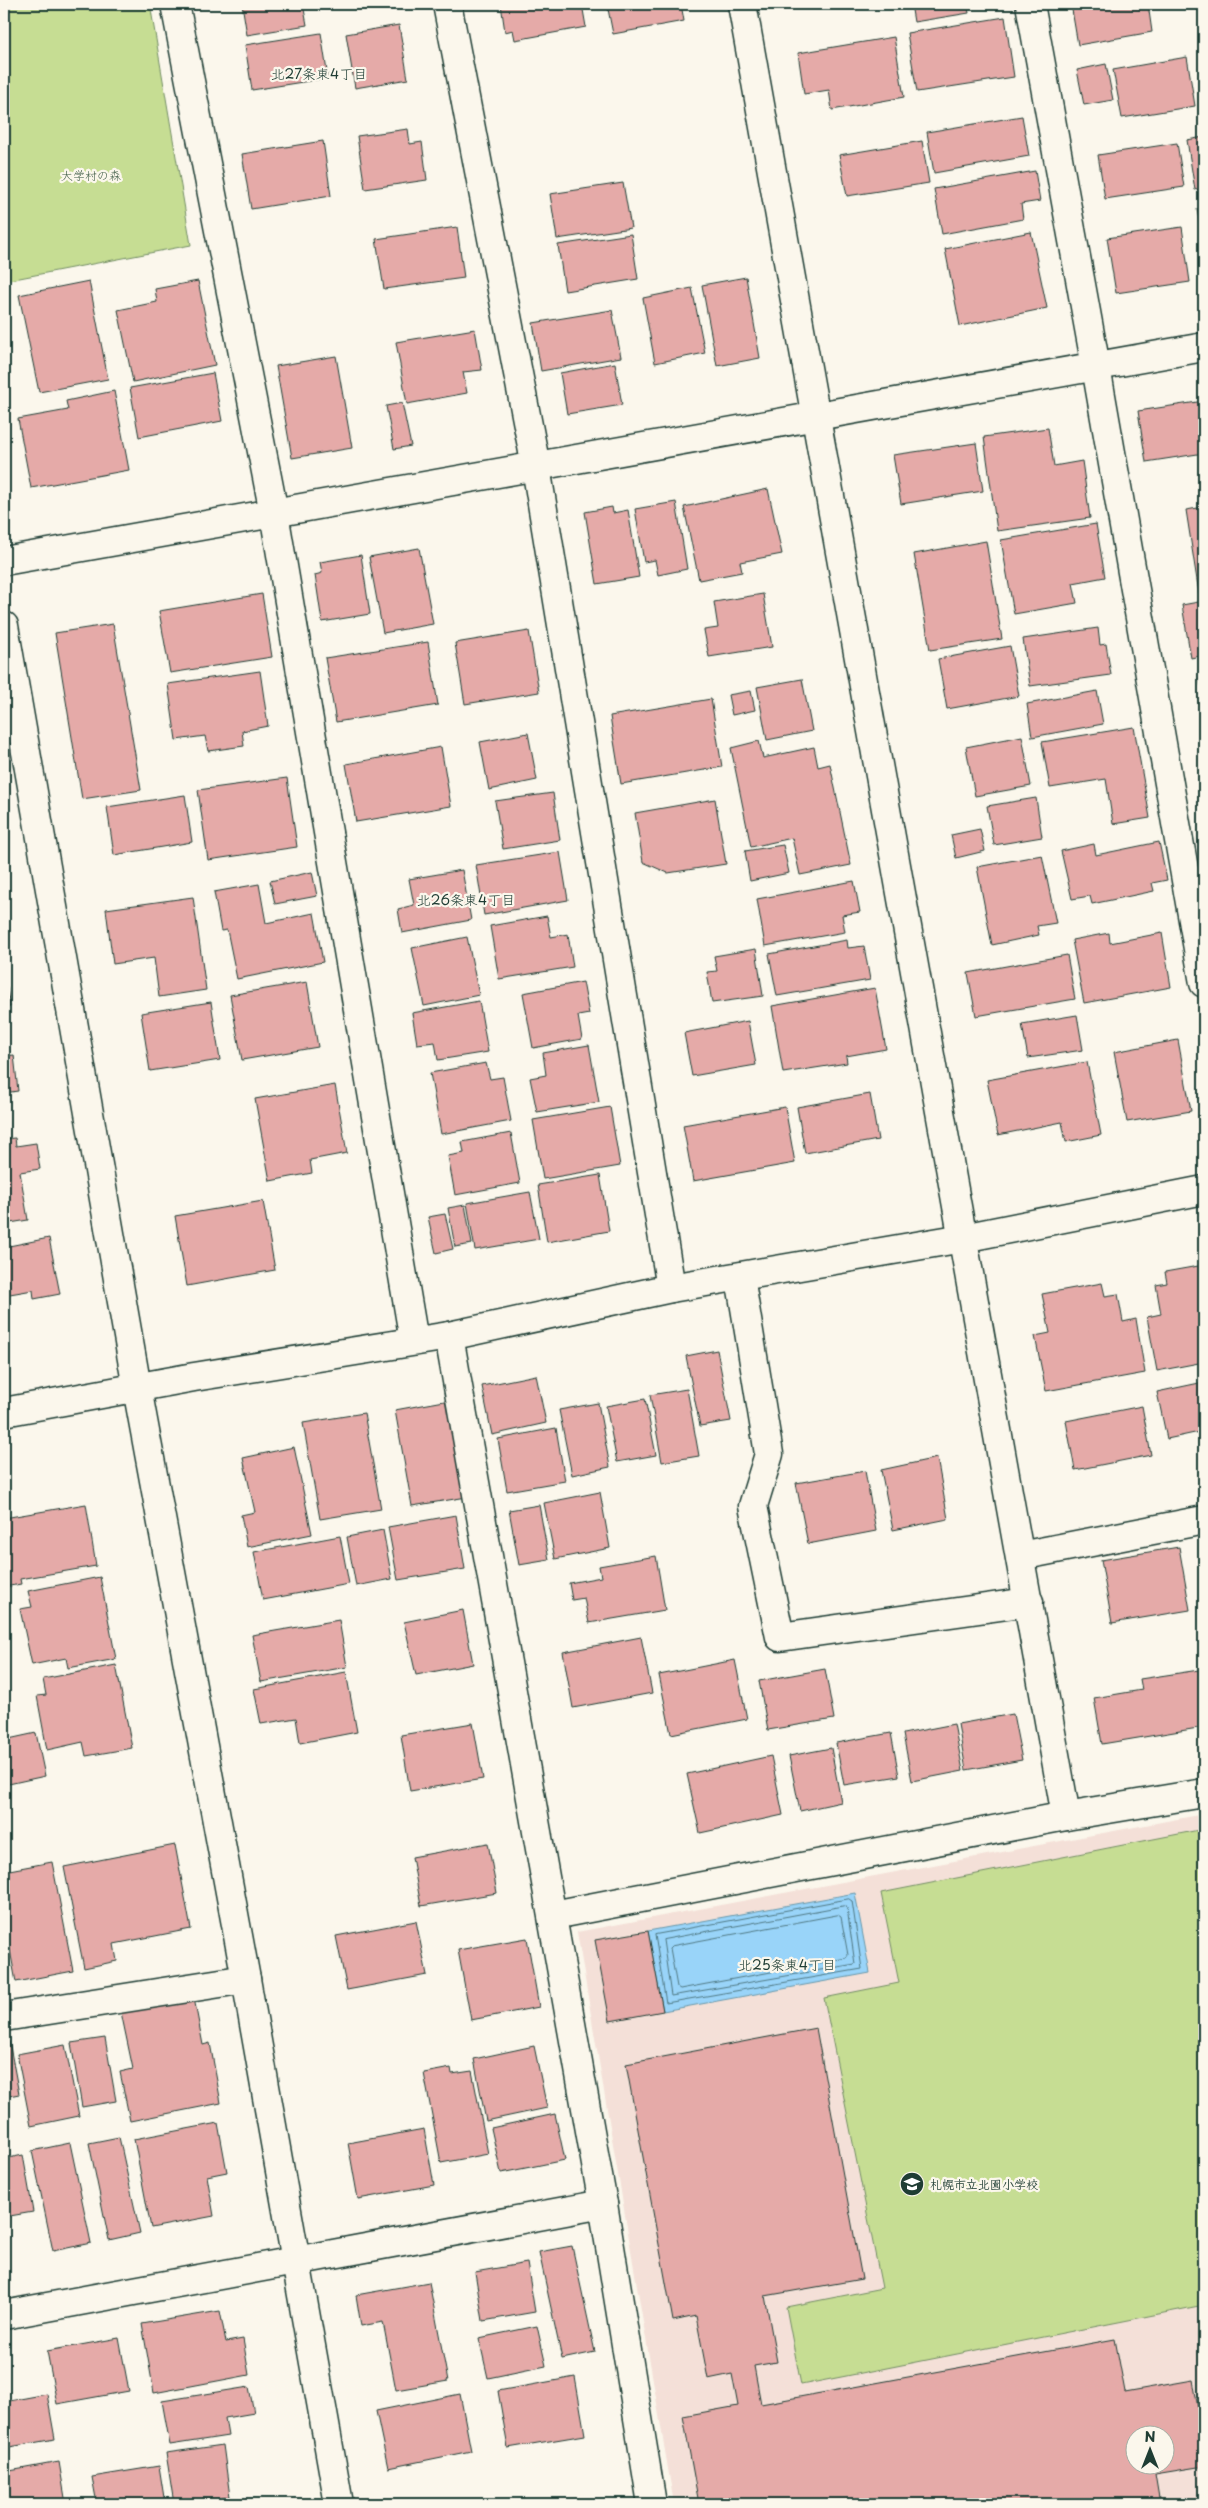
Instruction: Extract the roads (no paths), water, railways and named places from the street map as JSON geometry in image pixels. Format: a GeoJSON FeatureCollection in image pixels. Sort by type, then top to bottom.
{"type":"FeatureCollection","features":[{"type":"Feature","properties":{"kind":"street"},"geometry":{"type":"LineString","coordinates":[[175,4],[274,513],[414,1341]]}},
{"type":"Feature","properties":{"kind":"street"},"geometry":{"type":"LineString","coordinates":[[447,4],[536,467],[671,1288]]}},
{"type":"Feature","properties":{"kind":"street"},"geometry":{"type":"LineString","coordinates":[[742,4],[1066,1816]]}},
{"type":"Feature","properties":{"kind":"street"},"geometry":{"type":"LineString","coordinates":[[1030,4],[1204,983]]}},
{"type":"Feature","properties":{"kind":"street"},"geometry":{"type":"LineString","coordinates":[[4,561],[1204,348]]}},
{"type":"Feature","properties":{"kind":"street"},"geometry":{"type":"LineString","coordinates":[[4,626],[137,1388],[246,1979],[294,2261],[339,2504]]}},
{"type":"Feature","properties":{"kind":"street"},"geometry":{"type":"LineString","coordinates":[[4,1412],[450,1336],[671,1288],[963,1238],[1204,1190]]}},
{"type":"Feature","properties":{"kind":"street"},"geometry":{"type":"LineString","coordinates":[[740,1277],[770,1454],[752,1506],[780,1637],[1029,1602]]}},
{"type":"Feature","properties":{"kind":"street"},"geometry":{"type":"LineString","coordinates":[[450,1336],[603,2204],[652,2504]]}},
{"type":"Feature","properties":{"kind":"street"},"geometry":{"type":"LineString","coordinates":[[1020,1556],[1204,1520]]}},
{"type":"Feature","properties":{"kind":"street"},"geometry":{"type":"LineString","coordinates":[[553,1915],[1066,1816],[1204,1793]]}},
{"type":"Feature","properties":{"kind":"street"},"geometry":{"type":"LineString","coordinates":[[4,2017],[246,1979]]}},
{"type":"Feature","properties":{"kind":"street"},"geometry":{"type":"LineString","coordinates":[[4,2315],[603,2204]]}},
{"type":"Feature","properties":{"kind":"water"},"geometry":{"type":"Polygon","coordinates":[[[855,1893],[870,1973],[663,2011],[648,1931],[855,1893]]]}},
{"type":"Feature","properties":{"kind":"place","name":"札幌市立北園小学校"},"geometry":{"type":"Point","coordinates":[912,2184]}},
{"type":"Feature","properties":{"kind":"district","name":"北27条東4丁目"},"geometry":{"type":"Point","coordinates":[319,73]}},
{"type":"Feature","properties":{"kind":"district","name":"北26条東4丁目"},"geometry":{"type":"Point","coordinates":[466,899]}},
{"type":"Feature","properties":{"kind":"district","name":"北25条東4丁目"},"geometry":{"type":"Point","coordinates":[787,1964]}},
{"type":"Feature","properties":{"kind":"park label","name":"大学村の森"},"geometry":{"type":"Point","coordinates":[91,175]}}]}
